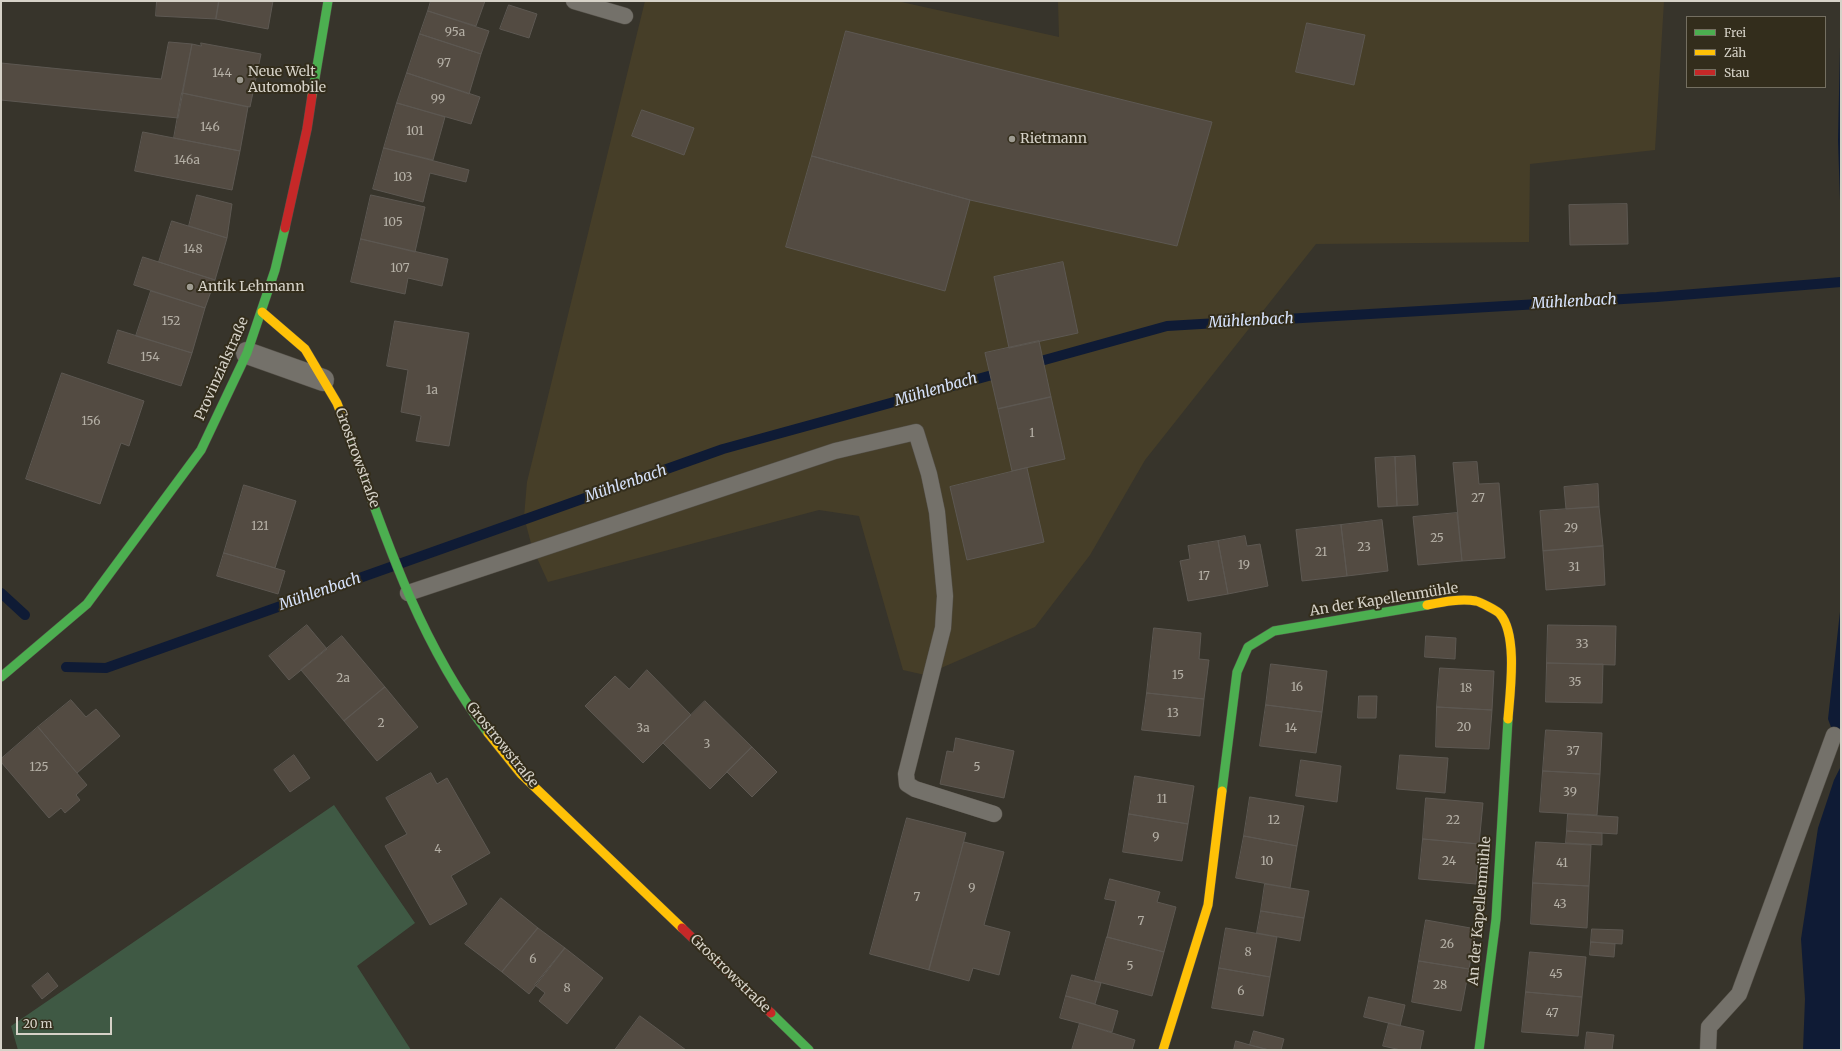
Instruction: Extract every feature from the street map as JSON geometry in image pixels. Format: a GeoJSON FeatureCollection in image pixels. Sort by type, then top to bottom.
{"type":"FeatureCollection","features":[{"type":"Feature","properties":{"kind":"street","name":"Provinzialstraße"},"geometry":{"type":"LineString","coordinates":[[1,677],[88,604],[201,450],[247,353],[275,270],[307,129],[328,1]]}},
{"type":"Feature","properties":{"kind":"street","name":"Grostrowstraße"},"geometry":{"type":"LineString","coordinates":[[262,312],[305,349],[337,403],[398,570],[408,593],[459,691],[489,734],[521,774],[809,1050]]}},
{"type":"Feature","properties":{"kind":"street"},"geometry":{"type":"LineString","coordinates":[[247,353],[323,380]]}},
{"type":"Feature","properties":{"kind":"street","name":"An der Kapellenmühle"},"geometry":{"type":"LineString","coordinates":[[1163,1050],[1208,905],[1237,672],[1248,647],[1274,631],[1450,601],[1476,601],[1500,613],[1509,632],[1512,661],[1496,919],[1479,1050]]}},
{"type":"Feature","properties":{"kind":"lane"},"geometry":{"type":"LineString","coordinates":[[574,1],[625,16]]}},
{"type":"Feature","properties":{"kind":"lane"},"geometry":{"type":"LineString","coordinates":[[408,593],[835,451],[916,432],[929,474],[937,512],[945,596],[943,628],[906,774],[907,784],[914,789],[994,814]]}},
{"type":"Feature","properties":{"kind":"lane"},"geometry":{"type":"LineString","coordinates":[[1708,1050],[1709,1027],[1739,994],[1834,735]]}},
{"type":"Feature","properties":{"kind":"shaded area"},"geometry":{"type":"Polygon","coordinates":[[[645,1],[897,1],[1059,37],[1058,1],[1664,1],[1655,150],[1530,164],[1529,242],[1316,244],[1145,460],[1090,555],[1035,627],[925,675],[903,670],[859,516],[819,510],[548,582],[532,547],[524,517],[527,482],[645,1]]]}},
{"type":"Feature","properties":{"kind":"green space"},"geometry":{"type":"Polygon","coordinates":[[[334,805],[415,923],[357,966],[411,1050],[18,1050],[11,1026],[334,805]]]}},
{"type":"Feature","properties":{"kind":"water"},"geometry":{"type":"Polygon","coordinates":[[[1841,1],[1841,230],[1838,140],[1841,1]]]}},
{"type":"Feature","properties":{"kind":"water"},"geometry":{"type":"Polygon","coordinates":[[[1841,524],[1841,739],[1834,735],[1828,719],[1840,612],[1841,524]]]}},
{"type":"Feature","properties":{"kind":"water"},"geometry":{"type":"Polygon","coordinates":[[[1841,766],[1841,1050],[1803,1050],[1805,999],[1801,939],[1818,828],[1834,780],[1841,766]]]}},
{"type":"Feature","properties":{"kind":"building"},"geometry":{"type":"Polygon","coordinates":[[[157,1],[219,1],[216,19],[156,16],[157,1]]]}},
{"type":"Feature","properties":{"kind":"building"},"geometry":{"type":"Polygon","coordinates":[[[219,1],[273,1],[268,29],[216,19],[219,1]]]}},
{"type":"Feature","properties":{"kind":"building"},"geometry":{"type":"Polygon","coordinates":[[[431,1],[485,1],[476,26],[428,11],[431,1]]]}},
{"type":"Feature","properties":{"kind":"building"},"geometry":{"type":"Polygon","coordinates":[[[509,5],[537,14],[529,38],[500,29],[509,5]]]}},
{"type":"Feature","properties":{"kind":"building"},"geometry":{"type":"Polygon","coordinates":[[[428,11],[489,31],[481,54],[420,34],[428,11]]]}},
{"type":"Feature","properties":{"kind":"building"},"geometry":{"type":"Polygon","coordinates":[[[1307,23],[1365,35],[1354,85],[1296,72],[1307,23]]]}},
{"type":"Feature","properties":{"kind":"building","name":"Rietmann"},"geometry":{"type":"Polygon","coordinates":[[[846,31],[1212,122],[1177,246],[970,200],[812,156],[846,31]]]}},
{"type":"Feature","properties":{"kind":"building"},"geometry":{"type":"Polygon","coordinates":[[[420,34],[481,54],[469,94],[407,73],[420,34]]]}},
{"type":"Feature","properties":{"kind":"building"},"geometry":{"type":"Polygon","coordinates":[[[169,42],[192,44],[178,118],[1,100],[1,63],[161,79],[169,42]]]}},
{"type":"Feature","properties":{"kind":"building"},"geometry":{"type":"Polygon","coordinates":[[[201,43],[261,54],[250,107],[182,93],[192,44],[201,46],[201,43]]]}},
{"type":"Feature","properties":{"kind":"building"},"geometry":{"type":"Polygon","coordinates":[[[407,73],[480,97],[471,124],[397,103],[407,73]]]}},
{"type":"Feature","properties":{"kind":"building"},"geometry":{"type":"Polygon","coordinates":[[[182,93],[248,107],[240,151],[174,138],[182,93]]]}},
{"type":"Feature","properties":{"kind":"building"},"geometry":{"type":"Polygon","coordinates":[[[397,103],[445,117],[433,160],[384,148],[397,103]]]}},
{"type":"Feature","properties":{"kind":"building"},"geometry":{"type":"Polygon","coordinates":[[[642,110],[694,128],[684,155],[632,136],[642,110]]]}},
{"type":"Feature","properties":{"kind":"building"},"geometry":{"type":"Polygon","coordinates":[[[143,132],[240,151],[232,190],[135,171],[143,132]]]}},
{"type":"Feature","properties":{"kind":"building"},"geometry":{"type":"Polygon","coordinates":[[[384,148],[469,170],[466,182],[430,173],[423,202],[373,189],[384,148]]]}},
{"type":"Feature","properties":{"kind":"building"},"geometry":{"type":"Polygon","coordinates":[[[812,156],[970,200],[945,291],[786,247],[812,156]]]}},
{"type":"Feature","properties":{"kind":"building"},"geometry":{"type":"Polygon","coordinates":[[[197,195],[232,204],[227,238],[189,226],[197,195]]]}},
{"type":"Feature","properties":{"kind":"building"},"geometry":{"type":"Polygon","coordinates":[[[371,195],[425,207],[415,252],[361,239],[371,195]]]}},
{"type":"Feature","properties":{"kind":"building"},"geometry":{"type":"Polygon","coordinates":[[[1627,204],[1628,244],[1570,245],[1569,205],[1627,204]]]}},
{"type":"Feature","properties":{"kind":"building"},"geometry":{"type":"Polygon","coordinates":[[[172,221],[227,238],[215,280],[159,262],[172,221]]]}},
{"type":"Feature","properties":{"kind":"building"},"geometry":{"type":"Polygon","coordinates":[[[361,239],[448,259],[442,286],[408,278],[405,294],[351,282],[361,239]]]}},
{"type":"Feature","properties":{"kind":"building"},"geometry":{"type":"Polygon","coordinates":[[[143,257],[215,280],[205,308],[134,285],[143,257]]]}},
{"type":"Feature","properties":{"kind":"building"},"geometry":{"type":"Polygon","coordinates":[[[1063,262],[1078,333],[1009,348],[994,277],[1063,262]]]}},
{"type":"Feature","properties":{"kind":"building"},"geometry":{"type":"Polygon","coordinates":[[[151,291],[205,308],[192,353],[136,336],[151,291]]]}},
{"type":"Feature","properties":{"kind":"building"},"geometry":{"type":"Polygon","coordinates":[[[395,321],[469,333],[449,446],[416,441],[421,416],[401,412],[408,370],[387,366],[395,321]]]}},
{"type":"Feature","properties":{"kind":"building"},"geometry":{"type":"Polygon","coordinates":[[[118,330],[192,353],[181,386],[108,363],[118,330]]]}},
{"type":"Feature","properties":{"kind":"building"},"geometry":{"type":"Polygon","coordinates":[[[1039,341],[1051,397],[998,409],[985,353],[1039,341]]]}},
{"type":"Feature","properties":{"kind":"building"},"geometry":{"type":"Polygon","coordinates":[[[62,373],[144,401],[129,446],[121,443],[100,504],[26,479],[62,373]]]}},
{"type":"Feature","properties":{"kind":"building"},"geometry":{"type":"Polygon","coordinates":[[[1051,397],[1065,459],[1012,471],[998,409],[1051,397]]]}},
{"type":"Feature","properties":{"kind":"building"},"geometry":{"type":"Polygon","coordinates":[[[1415,456],[1418,505],[1397,506],[1395,457],[1415,456]]]}},
{"type":"Feature","properties":{"kind":"building"},"geometry":{"type":"Polygon","coordinates":[[[1395,457],[1397,506],[1378,507],[1375,458],[1395,457]]]}},
{"type":"Feature","properties":{"kind":"building"},"geometry":{"type":"Polygon","coordinates":[[[1477,462],[1479,484],[1499,483],[1505,558],[1462,561],[1453,463],[1477,462]]]}},
{"type":"Feature","properties":{"kind":"building"},"geometry":{"type":"Polygon","coordinates":[[[1027,468],[1044,542],[967,560],[950,487],[1027,468]]]}},
{"type":"Feature","properties":{"kind":"building"},"geometry":{"type":"Polygon","coordinates":[[[1598,484],[1599,507],[1566,509],[1564,487],[1598,484]]]}},
{"type":"Feature","properties":{"kind":"building"},"geometry":{"type":"Polygon","coordinates":[[[244,485],[296,501],[275,568],[224,553],[244,485]]]}},
{"type":"Feature","properties":{"kind":"building"},"geometry":{"type":"Polygon","coordinates":[[[1599,507],[1603,546],[1543,551],[1540,511],[1599,507]]]}},
{"type":"Feature","properties":{"kind":"building"},"geometry":{"type":"Polygon","coordinates":[[[1457,513],[1462,561],[1418,565],[1413,517],[1457,513]]]}},
{"type":"Feature","properties":{"kind":"building"},"geometry":{"type":"Polygon","coordinates":[[[1382,520],[1388,571],[1347,576],[1341,525],[1382,520]]]}},
{"type":"Feature","properties":{"kind":"building"},"geometry":{"type":"Polygon","coordinates":[[[1341,525],[1347,576],[1302,581],[1296,530],[1341,525]]]}},
{"type":"Feature","properties":{"kind":"building"},"geometry":{"type":"Polygon","coordinates":[[[1245,536],[1247,546],[1260,544],[1268,586],[1228,594],[1218,541],[1245,536]]]}},
{"type":"Feature","properties":{"kind":"building"},"geometry":{"type":"Polygon","coordinates":[[[1218,541],[1228,594],[1188,601],[1180,561],[1190,559],[1188,546],[1218,541]]]}},
{"type":"Feature","properties":{"kind":"building"},"geometry":{"type":"Polygon","coordinates":[[[1603,546],[1605,585],[1546,590],[1543,551],[1603,546]]]}},
{"type":"Feature","properties":{"kind":"building"},"geometry":{"type":"Polygon","coordinates":[[[224,553],[285,571],[278,594],[217,576],[224,553]]]}},
{"type":"Feature","properties":{"kind":"building"},"geometry":{"type":"Polygon","coordinates":[[[307,625],[327,649],[289,680],[269,656],[307,625]]]}},
{"type":"Feature","properties":{"kind":"building"},"geometry":{"type":"Polygon","coordinates":[[[1548,625],[1616,626],[1615,665],[1547,663],[1548,625]]]}},
{"type":"Feature","properties":{"kind":"building"},"geometry":{"type":"Polygon","coordinates":[[[1154,628],[1201,633],[1199,659],[1209,660],[1204,699],[1147,693],[1154,628]]]}},
{"type":"Feature","properties":{"kind":"building"},"geometry":{"type":"Polygon","coordinates":[[[342,636],[385,687],[344,721],[301,670],[342,636]]]}},
{"type":"Feature","properties":{"kind":"building"},"geometry":{"type":"Polygon","coordinates":[[[1426,636],[1456,638],[1455,659],[1425,657],[1426,636]]]}},
{"type":"Feature","properties":{"kind":"building"},"geometry":{"type":"Polygon","coordinates":[[[1547,663],[1603,664],[1602,703],[1546,702],[1547,663]]]}},
{"type":"Feature","properties":{"kind":"building"},"geometry":{"type":"Polygon","coordinates":[[[1271,664],[1327,671],[1322,712],[1266,705],[1271,664]]]}},
{"type":"Feature","properties":{"kind":"building"},"geometry":{"type":"Polygon","coordinates":[[[1440,668],[1494,671],[1492,710],[1437,707],[1440,668]]]}},
{"type":"Feature","properties":{"kind":"building"},"geometry":{"type":"Polygon","coordinates":[[[647,670],[691,715],[643,763],[585,706],[615,676],[629,689],[647,670]]]}},
{"type":"Feature","properties":{"kind":"building"},"geometry":{"type":"Polygon","coordinates":[[[385,687],[418,727],[377,761],[344,721],[385,687]]]}},
{"type":"Feature","properties":{"kind":"building"},"geometry":{"type":"Polygon","coordinates":[[[1147,693],[1204,699],[1200,736],[1142,730],[1147,693]]]}},
{"type":"Feature","properties":{"kind":"building"},"geometry":{"type":"Polygon","coordinates":[[[1359,696],[1377,696],[1376,718],[1358,718],[1359,696]]]}},
{"type":"Feature","properties":{"kind":"building"},"geometry":{"type":"Polygon","coordinates":[[[71,700],[86,717],[96,709],[120,736],[77,773],[38,727],[71,700]]]}},
{"type":"Feature","properties":{"kind":"building"},"geometry":{"type":"Polygon","coordinates":[[[705,701],[752,747],[710,789],[663,743],[705,701]]]}},
{"type":"Feature","properties":{"kind":"building"},"geometry":{"type":"Polygon","coordinates":[[[1266,705],[1322,712],[1316,753],[1260,746],[1266,705]]]}},
{"type":"Feature","properties":{"kind":"building"},"geometry":{"type":"Polygon","coordinates":[[[1437,707],[1492,710],[1489,749],[1436,747],[1437,707]]]}},
{"type":"Feature","properties":{"kind":"building"},"geometry":{"type":"Polygon","coordinates":[[[38,727],[87,785],[76,795],[80,800],[65,813],[61,808],[49,818],[1,762],[1,759],[38,727]]]}},
{"type":"Feature","properties":{"kind":"building"},"geometry":{"type":"Polygon","coordinates":[[[1546,730],[1602,733],[1600,774],[1543,771],[1546,730]]]}},
{"type":"Feature","properties":{"kind":"building"},"geometry":{"type":"Polygon","coordinates":[[[956,738],[1014,751],[1004,798],[940,784],[947,751],[953,752],[956,738]]]}},
{"type":"Feature","properties":{"kind":"building"},"geometry":{"type":"Polygon","coordinates":[[[752,747],[777,772],[752,797],[727,772],[752,747]]]}},
{"type":"Feature","properties":{"kind":"building"},"geometry":{"type":"Polygon","coordinates":[[[294,755],[310,778],[290,792],[274,770],[294,755]]]}},
{"type":"Feature","properties":{"kind":"building"},"geometry":{"type":"Polygon","coordinates":[[[1400,755],[1448,758],[1445,793],[1397,789],[1400,755]]]}},
{"type":"Feature","properties":{"kind":"building"},"geometry":{"type":"Polygon","coordinates":[[[1301,760],[1341,766],[1337,802],[1296,796],[1301,760]]]}},
{"type":"Feature","properties":{"kind":"building"},"geometry":{"type":"Polygon","coordinates":[[[1543,771],[1600,774],[1597,815],[1540,812],[1543,771]]]}},
{"type":"Feature","properties":{"kind":"building"},"geometry":{"type":"Polygon","coordinates":[[[431,773],[437,784],[447,778],[490,853],[451,876],[467,904],[430,925],[385,846],[407,834],[386,798],[431,773]]]}},
{"type":"Feature","properties":{"kind":"building"},"geometry":{"type":"Polygon","coordinates":[[[1135,776],[1194,786],[1188,824],[1129,814],[1135,776]]]}},
{"type":"Feature","properties":{"kind":"building"},"geometry":{"type":"Polygon","coordinates":[[[1250,797],[1304,806],[1297,846],[1244,836],[1250,797]]]}},
{"type":"Feature","properties":{"kind":"building"},"geometry":{"type":"Polygon","coordinates":[[[1426,798],[1483,803],[1479,844],[1423,839],[1426,798]]]}},
{"type":"Feature","properties":{"kind":"building"},"geometry":{"type":"Polygon","coordinates":[[[1129,814],[1188,824],[1182,861],[1123,852],[1129,814]]]}},
{"type":"Feature","properties":{"kind":"building"},"geometry":{"type":"Polygon","coordinates":[[[1568,814],[1618,817],[1617,834],[1567,831],[1568,814]]]}},
{"type":"Feature","properties":{"kind":"building"},"geometry":{"type":"Polygon","coordinates":[[[907,818],[966,833],[929,970],[870,954],[907,818]]]}},
{"type":"Feature","properties":{"kind":"building"},"geometry":{"type":"Polygon","coordinates":[[[1567,831],[1602,833],[1602,845],[1566,843],[1567,831]]]}},
{"type":"Feature","properties":{"kind":"building"},"geometry":{"type":"Polygon","coordinates":[[[1244,836],[1297,846],[1290,888],[1236,878],[1244,836]]]}},
{"type":"Feature","properties":{"kind":"building"},"geometry":{"type":"Polygon","coordinates":[[[1423,839],[1479,844],[1476,884],[1419,879],[1423,839]]]}},
{"type":"Feature","properties":{"kind":"building"},"geometry":{"type":"Polygon","coordinates":[[[964,842],[1004,852],[984,925],[1010,932],[999,975],[973,968],[969,981],[929,970],[964,842]]]}},
{"type":"Feature","properties":{"kind":"building"},"geometry":{"type":"Polygon","coordinates":[[[1536,842],[1591,845],[1589,886],[1533,883],[1536,842]]]}},
{"type":"Feature","properties":{"kind":"building"},"geometry":{"type":"Polygon","coordinates":[[[1110,879],[1160,892],[1157,902],[1176,907],[1164,952],[1107,937],[1116,901],[1105,899],[1110,879]]]}},
{"type":"Feature","properties":{"kind":"building"},"geometry":{"type":"Polygon","coordinates":[[[1533,883],[1589,886],[1587,928],[1531,924],[1533,883]]]}},
{"type":"Feature","properties":{"kind":"building"},"geometry":{"type":"Polygon","coordinates":[[[1265,884],[1309,891],[1304,918],[1261,911],[1265,884]]]}},
{"type":"Feature","properties":{"kind":"building"},"geometry":{"type":"Polygon","coordinates":[[[501,898],[538,928],[502,972],[465,944],[501,898]]]}},
{"type":"Feature","properties":{"kind":"building"},"geometry":{"type":"Polygon","coordinates":[[[1261,911],[1304,918],[1300,941],[1257,933],[1261,911]]]}},
{"type":"Feature","properties":{"kind":"building"},"geometry":{"type":"Polygon","coordinates":[[[1426,920],[1476,929],[1469,969],[1419,961],[1426,920]]]}},
{"type":"Feature","properties":{"kind":"building"},"geometry":{"type":"Polygon","coordinates":[[[538,928],[565,948],[529,994],[502,972],[538,928]]]}},
{"type":"Feature","properties":{"kind":"building"},"geometry":{"type":"Polygon","coordinates":[[[1226,928],[1277,937],[1270,977],[1219,968],[1226,928]]]}},
{"type":"Feature","properties":{"kind":"building"},"geometry":{"type":"Polygon","coordinates":[[[1592,929],[1623,930],[1622,944],[1591,942],[1592,929]]]}},
{"type":"Feature","properties":{"kind":"building"},"geometry":{"type":"Polygon","coordinates":[[[1107,937],[1164,952],[1152,996],[1095,981],[1107,937]]]}},
{"type":"Feature","properties":{"kind":"building"},"geometry":{"type":"Polygon","coordinates":[[[1591,942],[1615,944],[1614,957],[1590,955],[1591,942]]]}},
{"type":"Feature","properties":{"kind":"building"},"geometry":{"type":"Polygon","coordinates":[[[565,948],[603,978],[567,1024],[539,1001],[545,993],[535,985],[565,948]]]}},
{"type":"Feature","properties":{"kind":"building"},"geometry":{"type":"Polygon","coordinates":[[[1530,952],[1586,957],[1582,997],[1526,992],[1530,952]]]}},
{"type":"Feature","properties":{"kind":"building"},"geometry":{"type":"Polygon","coordinates":[[[1419,961],[1469,969],[1461,1011],[1412,1002],[1419,961]]]}},
{"type":"Feature","properties":{"kind":"building"},"geometry":{"type":"Polygon","coordinates":[[[1219,968],[1270,977],[1263,1016],[1212,1008],[1219,968]]]}},
{"type":"Feature","properties":{"kind":"building"},"geometry":{"type":"Polygon","coordinates":[[[48,973],[58,986],[42,999],[32,986],[48,973]]]}},
{"type":"Feature","properties":{"kind":"building"},"geometry":{"type":"Polygon","coordinates":[[[1072,975],[1101,983],[1095,1004],[1066,996],[1072,975]]]}},
{"type":"Feature","properties":{"kind":"building"},"geometry":{"type":"Polygon","coordinates":[[[1526,992],[1582,997],[1578,1036],[1522,1032],[1526,992]]]}},
{"type":"Feature","properties":{"kind":"building"},"geometry":{"type":"Polygon","coordinates":[[[1066,996],[1118,1011],[1112,1032],[1060,1018],[1066,996]]]}},
{"type":"Feature","properties":{"kind":"building"},"geometry":{"type":"Polygon","coordinates":[[[1369,997],[1405,1005],[1400,1026],[1364,1017],[1369,997]]]}},
{"type":"Feature","properties":{"kind":"building"},"geometry":{"type":"Polygon","coordinates":[[[640,1016],[686,1050],[615,1050],[640,1016]]]}},
{"type":"Feature","properties":{"kind":"building"},"geometry":{"type":"Polygon","coordinates":[[[1080,1023],[1135,1040],[1132,1050],[1072,1050],[1080,1023]]]}},
{"type":"Feature","properties":{"kind":"building"},"geometry":{"type":"Polygon","coordinates":[[[1389,1023],[1424,1031],[1420,1050],[1401,1050],[1383,1046],[1389,1023]]]}},
{"type":"Feature","properties":{"kind":"building"},"geometry":{"type":"Polygon","coordinates":[[[1254,1031],[1284,1039],[1281,1050],[1269,1050],[1250,1045],[1254,1031]]]}},
{"type":"Feature","properties":{"kind":"building"},"geometry":{"type":"Polygon","coordinates":[[[1587,1032],[1614,1035],[1612,1050],[1585,1050],[1587,1032]]]}},
{"type":"Feature","properties":{"kind":"building"},"geometry":{"type":"Polygon","coordinates":[[[1236,1041],[1250,1045],[1269,1050],[1234,1050],[1236,1041]]]}},
{"type":"Feature","properties":{"kind":"waterway","name":"Mühlenbach"},"geometry":{"type":"LineString","coordinates":[[1030,364],[1167,326],[1657,297],[1841,282]]}},
{"type":"Feature","properties":{"kind":"waterway","name":"Mühlenbach"},"geometry":{"type":"LineString","coordinates":[[66,667],[106,668],[723,449],[1003,372]]}},
{"type":"Feature","properties":{"kind":"waterway","name":"Mühlenbach"},"geometry":{"type":"LineString","coordinates":[[1,593],[25,615]]}},
{"type":"Feature","properties":{"kind":"traffic: fast"},"geometry":{"type":"LineString","coordinates":[[312,96],[328,1]]}},
{"type":"Feature","properties":{"kind":"traffic: fast"},"geometry":{"type":"LineString","coordinates":[[1,677],[87,604],[201,450],[247,353],[275,270],[285,228]]}},
{"type":"Feature","properties":{"kind":"traffic: fast"},"geometry":{"type":"LineString","coordinates":[[342,416],[386,540],[420,620],[440,659],[463,697],[488,733]]}},
{"type":"Feature","properties":{"kind":"traffic: fast"},"geometry":{"type":"LineString","coordinates":[[1222,791],[1237,672],[1248,647],[1274,631],[1427,605]]}},
{"type":"Feature","properties":{"kind":"traffic: fast"},"geometry":{"type":"LineString","coordinates":[[1479,1050],[1496,919],[1508,719]]}},
{"type":"Feature","properties":{"kind":"traffic: fast"},"geometry":{"type":"LineString","coordinates":[[771,1013],[809,1050]]}},
{"type":"Feature","properties":{"kind":"traffic: slow"},"geometry":{"type":"LineString","coordinates":[[262,312],[305,349],[337,403],[342,416]]}},
{"type":"Feature","properties":{"kind":"traffic: slow"},"geometry":{"type":"LineString","coordinates":[[1427,605],[1470,600],[1481,603],[1500,614],[1506,623],[1511,649],[1512,664],[1508,719]]}},
{"type":"Feature","properties":{"kind":"traffic: slow"},"geometry":{"type":"LineString","coordinates":[[488,733],[521,774],[682,928]]}},
{"type":"Feature","properties":{"kind":"traffic: slow"},"geometry":{"type":"LineString","coordinates":[[1163,1050],[1208,905],[1222,791]]}},
{"type":"Feature","properties":{"kind":"traffic: jam"},"geometry":{"type":"LineString","coordinates":[[285,228],[307,129],[312,96]]}},
{"type":"Feature","properties":{"kind":"traffic: jam"},"geometry":{"type":"LineString","coordinates":[[682,928],[771,1013]]}},
{"type":"Feature","properties":{"kind":"place","name":"Neue Welt Automobile"},"geometry":{"type":"Point","coordinates":[240,80]}},
{"type":"Feature","properties":{"kind":"place","name":"Rietmann"},"geometry":{"type":"Point","coordinates":[1012,139]}},
{"type":"Feature","properties":{"kind":"place","name":"Antik Lehmann"},"geometry":{"type":"Point","coordinates":[190,287]}}]}
